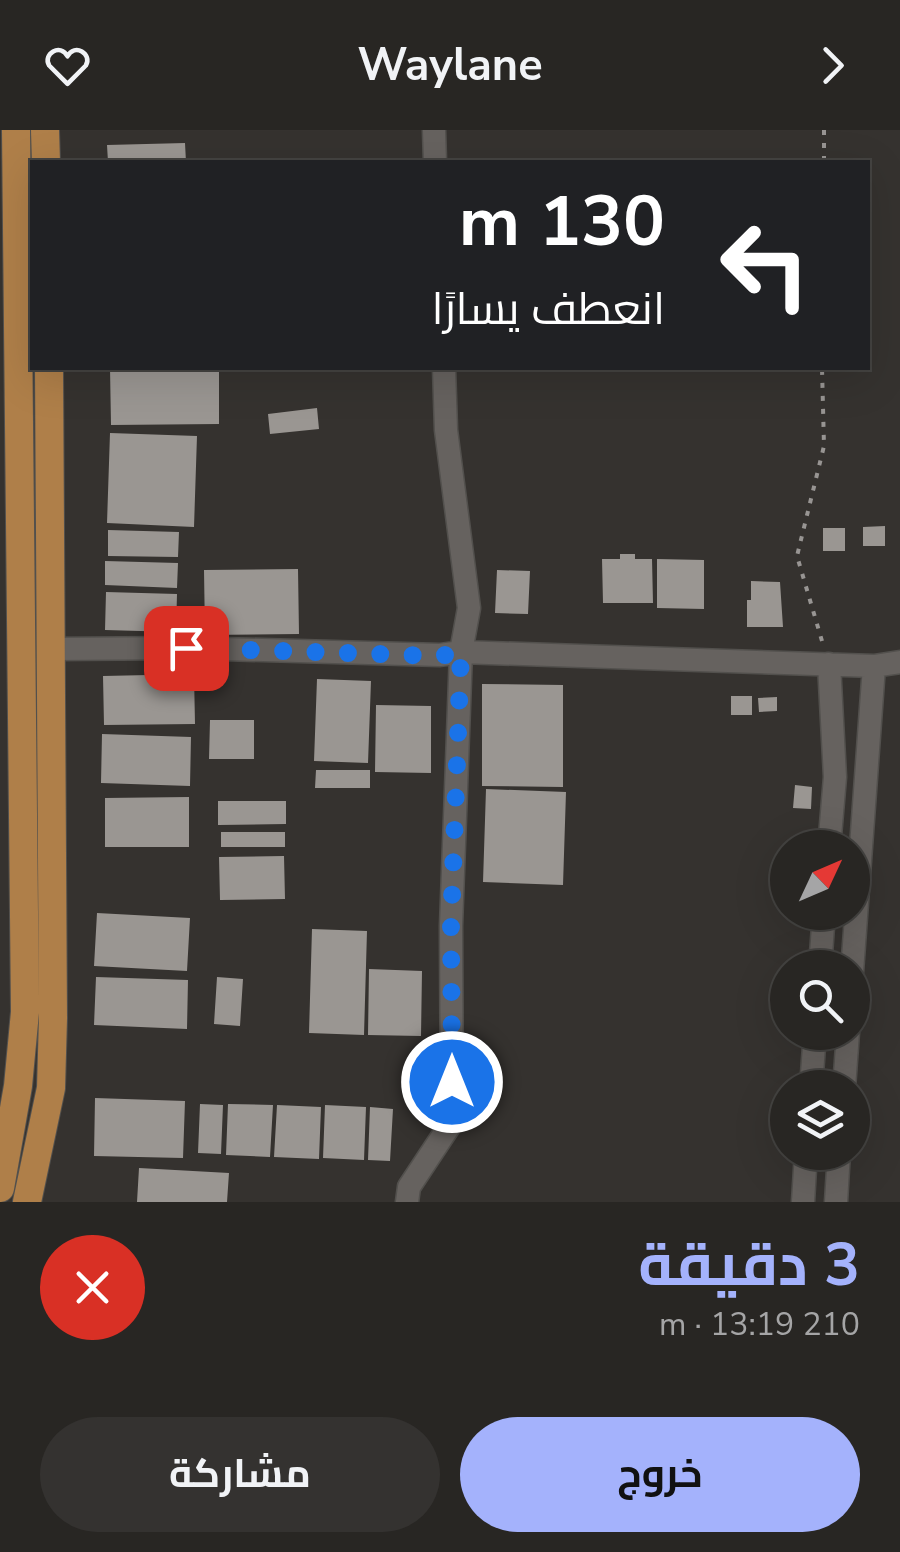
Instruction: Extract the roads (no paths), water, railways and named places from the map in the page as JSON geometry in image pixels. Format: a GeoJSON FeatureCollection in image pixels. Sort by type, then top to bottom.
{"type":"FeatureCollection","features":[{"type":"Feature","properties":{"kind":"main road"},"geometry":{"type":"LineString","coordinates":[[0,1188],[9,1086],[25,1012],[11,714],[10,262],[16,130]]}},
{"type":"Feature","properties":{"kind":"main road"},"geometry":{"type":"LineString","coordinates":[[45,130],[46,160]]}},
{"type":"Feature","properties":{"kind":"main road"},"geometry":{"type":"LineString","coordinates":[[26,1202],[51,1088],[53,649],[49,370]]}},
{"type":"Feature","properties":{"kind":"street"},"geometry":{"type":"LineString","coordinates":[[434,130],[435,160]]}},
{"type":"Feature","properties":{"kind":"street"},"geometry":{"type":"LineString","coordinates":[[407,1202],[409,1187],[452,1122],[451,926],[461,652],[469,608],[446,430],[444,370]]}},
{"type":"Feature","properties":{"kind":"street"},"geometry":{"type":"LineString","coordinates":[[53,649],[186,648],[440,656],[461,652],[874,666],[900,662]]}},
{"type":"Feature","properties":{"kind":"street"},"geometry":{"type":"LineString","coordinates":[[829,664],[834,778],[830,830]]}},
{"type":"Feature","properties":{"kind":"street"},"geometry":{"type":"LineString","coordinates":[[854,950],[874,666]]}},
{"type":"Feature","properties":{"kind":"street"},"geometry":{"type":"LineString","coordinates":[[802,1202],[805,1170]]}},
{"type":"Feature","properties":{"kind":"street"},"geometry":{"type":"LineString","coordinates":[[836,1202],[838,1170]]}}]}
